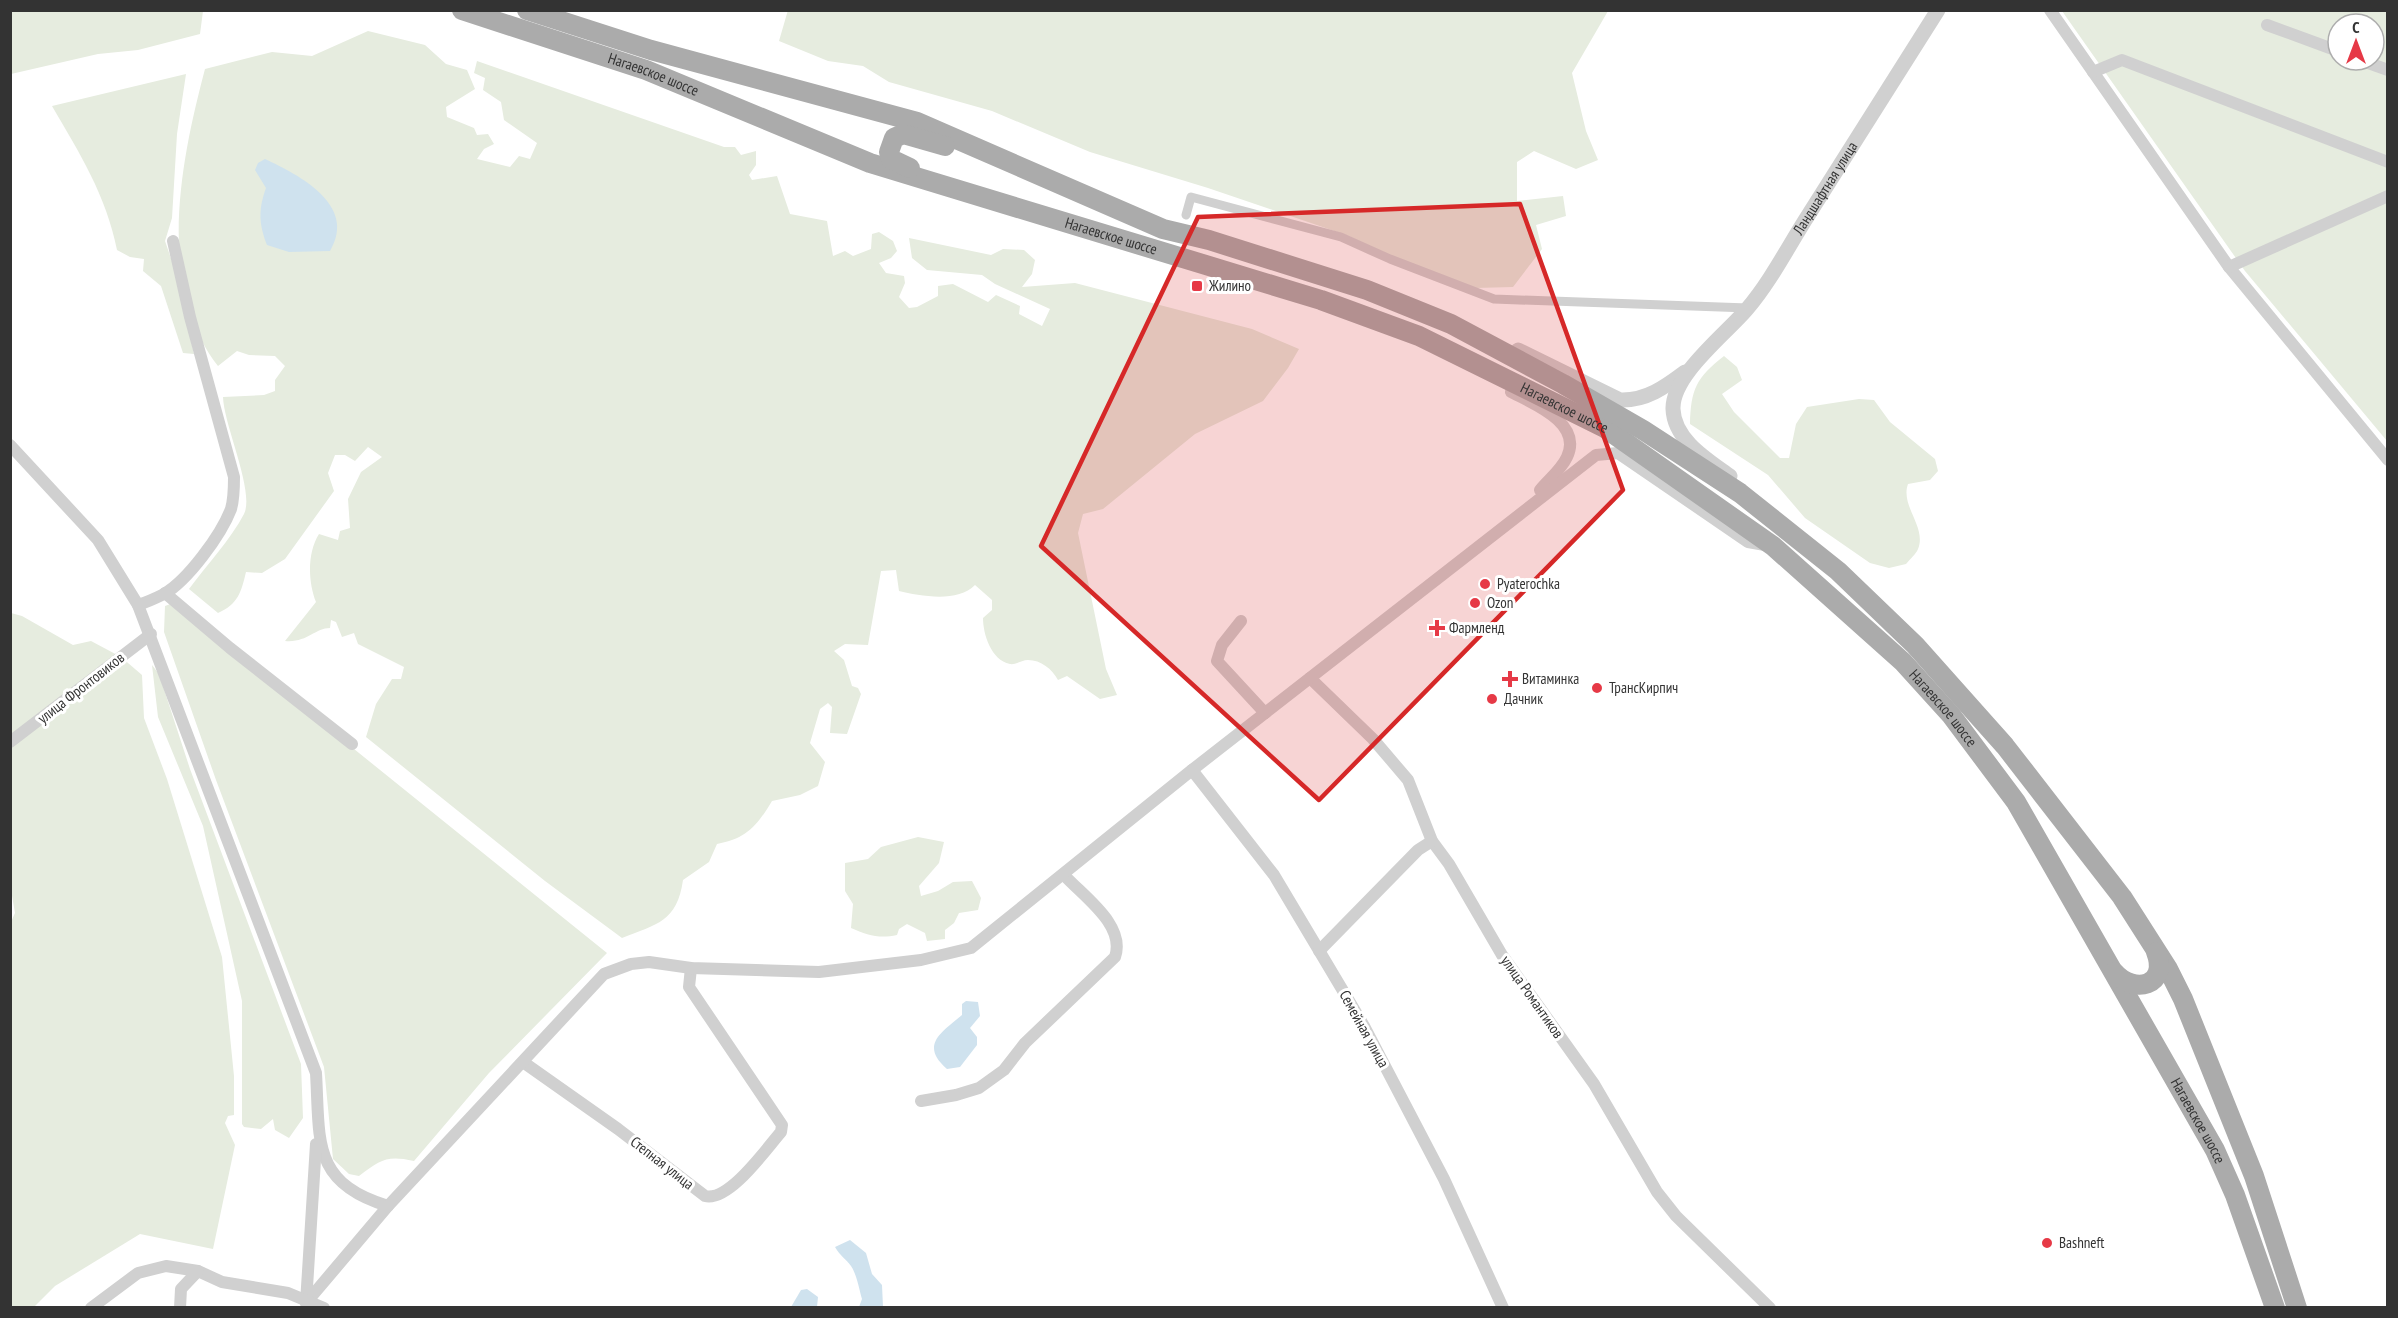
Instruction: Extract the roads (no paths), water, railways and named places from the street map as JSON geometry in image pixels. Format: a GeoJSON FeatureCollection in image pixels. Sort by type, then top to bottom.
{"type":"FeatureCollection","features":[{"type":"Feature","properties":{"kind":"main road","name":"Нагаевское шоссе"},"geometry":{"type":"LineString","coordinates":[[462,10],[646,70],[870,163],[1310,296],[1419,336],[1605,428],[1773,546],[1903,662],[1958,723],[2016,802],[2216,1150],[2255,1249],[2275,1308]]}},
{"type":"Feature","properties":{"kind":"main road","name":"Нагаевское шоссе"},"geometry":{"type":"LineString","coordinates":[[527,10],[651,50],[917,122],[986,150],[1074,192],[1163,229],[1209,240],[1367,290],[1451,324],[1633,424],[1731,486],[1838,571],[1915,645],[2005,746],[2098,864],[2152,942],[2179,991],[2227,1107],[2276,1238],[2297,1308]]}},
{"type":"Feature","properties":{"kind":"main road"},"geometry":{"type":"LineString","coordinates":[[1070,223],[1046,209],[901,165],[891,159],[891,144],[894,138],[903,134],[916,137],[1049,186],[1074,192]]}},
{"type":"Feature","properties":{"kind":"main road"},"geometry":{"type":"LineString","coordinates":[[2109,965],[2127,983],[2135,985],[2150,982],[2157,976],[2160,968],[2152,942]]}},
{"type":"Feature","properties":{"kind":"street","name":"Ландшафтная улица"},"geometry":{"type":"LineString","coordinates":[[1701,358],[1748,308],[1938,10]]}},
{"type":"Feature","properties":{"kind":"street"},"geometry":{"type":"LineString","coordinates":[[2050,10],[2229,267],[2388,460]]}},
{"type":"Feature","properties":{"kind":"street"},"geometry":{"type":"LineString","coordinates":[[2267,25],[2326,47]]}},
{"type":"Feature","properties":{"kind":"street"},"geometry":{"type":"LineString","coordinates":[[2092,72],[2122,60],[2388,162]]}},
{"type":"Feature","properties":{"kind":"street"},"geometry":{"type":"LineString","coordinates":[[2229,267],[2388,196]]}},
{"type":"Feature","properties":{"kind":"street"},"geometry":{"type":"LineString","coordinates":[[1186,215],[1191,197],[1341,237],[1390,259],[1494,299],[1748,308]]}},
{"type":"Feature","properties":{"kind":"street"},"geometry":{"type":"LineString","coordinates":[[138,605],[165,593],[181,580],[219,533],[231,508],[234,491],[234,477],[190,317],[172,241]]}},
{"type":"Feature","properties":{"kind":"street"},"geometry":{"type":"LineString","coordinates":[[1451,324],[1472,325],[1620,400],[1636,400],[1652,394],[1701,358]]}},
{"type":"Feature","properties":{"kind":"street"},"geometry":{"type":"LineString","coordinates":[[1419,336],[1433,353],[1545,410],[1567,430],[1570,441],[1568,455],[1528,505]]}},
{"type":"Feature","properties":{"kind":"street"},"geometry":{"type":"LineString","coordinates":[[1701,358],[1683,380],[1674,398],[1673,411],[1681,435],[1698,453],[1820,546],[1838,571]]}},
{"type":"Feature","properties":{"kind":"street"},"geometry":{"type":"LineString","coordinates":[[10,445],[98,540],[138,605],[151,634],[316,1073],[322,1154],[329,1169],[355,1190],[388,1206]]}},
{"type":"Feature","properties":{"kind":"street"},"geometry":{"type":"LineString","coordinates":[[306,1305],[388,1206],[604,974],[632,964],[649,963],[691,968],[819,972],[921,960],[971,948],[1192,770],[1585,460],[1596,455],[1618,453],[1748,542],[1773,546]]}},
{"type":"Feature","properties":{"kind":"street"},"geometry":{"type":"LineString","coordinates":[[165,593],[230,648],[352,744]]}},
{"type":"Feature","properties":{"kind":"street"},"geometry":{"type":"LineString","coordinates":[[1241,621],[1222,645],[1217,661],[1265,713]]}},
{"type":"Feature","properties":{"kind":"street","name":"улица Фронтовиков"},"geometry":{"type":"LineString","coordinates":[[10,742],[151,634]]}},
{"type":"Feature","properties":{"kind":"street","name":"улица Романтиков"},"geometry":{"type":"LineString","coordinates":[[1310,678],[1373,739],[1408,780],[1432,841],[1449,864],[1508,963],[1594,1084],[1657,1192],[1684,1224],[1770,1308]]}},
{"type":"Feature","properties":{"kind":"street","name":"Семейная улица"},"geometry":{"type":"LineString","coordinates":[[1192,770],[1274,875],[1364,1026],[1438,1169],[1503,1308]]}},
{"type":"Feature","properties":{"kind":"street"},"geometry":{"type":"LineString","coordinates":[[1319,951],[1418,850],[1432,841]]}},
{"type":"Feature","properties":{"kind":"street"},"geometry":{"type":"LineString","coordinates":[[921,1101],[980,1088],[1004,1070],[1025,1043],[1115,957],[1119,946],[1110,921],[1064,875]]}},
{"type":"Feature","properties":{"kind":"street","name":"Степная улица"},"geometry":{"type":"LineString","coordinates":[[523,1062],[618,1129],[705,1196],[721,1196],[735,1184],[773,1140],[782,1125],[689,987],[691,968]]}},
{"type":"Feature","properties":{"kind":"street"},"geometry":{"type":"LineString","coordinates":[[306,1305],[318,1110]]}},
{"type":"Feature","properties":{"kind":"street"},"geometry":{"type":"LineString","coordinates":[[91,1308],[138,1273],[166,1266],[198,1271],[222,1282],[288,1293],[306,1305],[324,1308]]}},
{"type":"Feature","properties":{"kind":"street"},"geometry":{"type":"LineString","coordinates":[[180,1308],[181,1289],[198,1271]]}},
{"type":"Feature","properties":{"kind":"water"},"geometry":{"type":"Polygon","coordinates":[[[265,159],[308,183],[331,206],[336,219],[337,234],[330,251],[289,252],[267,245],[260,217],[266,188],[255,170],[258,163],[265,159]]]}},
{"type":"Feature","properties":{"kind":"water"},"geometry":{"type":"Polygon","coordinates":[[[966,1001],[978,1002],[980,1016],[970,1028],[977,1037],[977,1045],[960,1067],[947,1069],[935,1053],[934,1046],[941,1033],[962,1015],[962,1004],[966,1001]]]}},
{"type":"Feature","properties":{"kind":"water"},"geometry":{"type":"Polygon","coordinates":[[[850,1240],[866,1253],[872,1274],[882,1285],[883,1307],[859,1307],[862,1299],[855,1274],[835,1247],[850,1240]]]}},
{"type":"Feature","properties":{"kind":"water"},"geometry":{"type":"Polygon","coordinates":[[[807,1289],[818,1297],[817,1307],[791,1307],[801,1290],[807,1289]]]}},
{"type":"Feature","properties":{"kind":"place","name":"Жилино"},"geometry":{"type":"Point","coordinates":[1197,286]}},
{"type":"Feature","properties":{"kind":"place","name":"Pyaterochka"},"geometry":{"type":"Point","coordinates":[1485,584]}},
{"type":"Feature","properties":{"kind":"place","name":"Ozon"},"geometry":{"type":"Point","coordinates":[1475,603]}},
{"type":"Feature","properties":{"kind":"place","name":"Фармленд"},"geometry":{"type":"Point","coordinates":[1437,628]}},
{"type":"Feature","properties":{"kind":"place","name":"Витаминка"},"geometry":{"type":"Point","coordinates":[1510,679]}},
{"type":"Feature","properties":{"kind":"place","name":"ТрансКирпич"},"geometry":{"type":"Point","coordinates":[1597,688]}},
{"type":"Feature","properties":{"kind":"place","name":"Дачник"},"geometry":{"type":"Point","coordinates":[1492,699]}},
{"type":"Feature","properties":{"kind":"place","name":"Bashneft"},"geometry":{"type":"Point","coordinates":[2047,1243]}}]}
